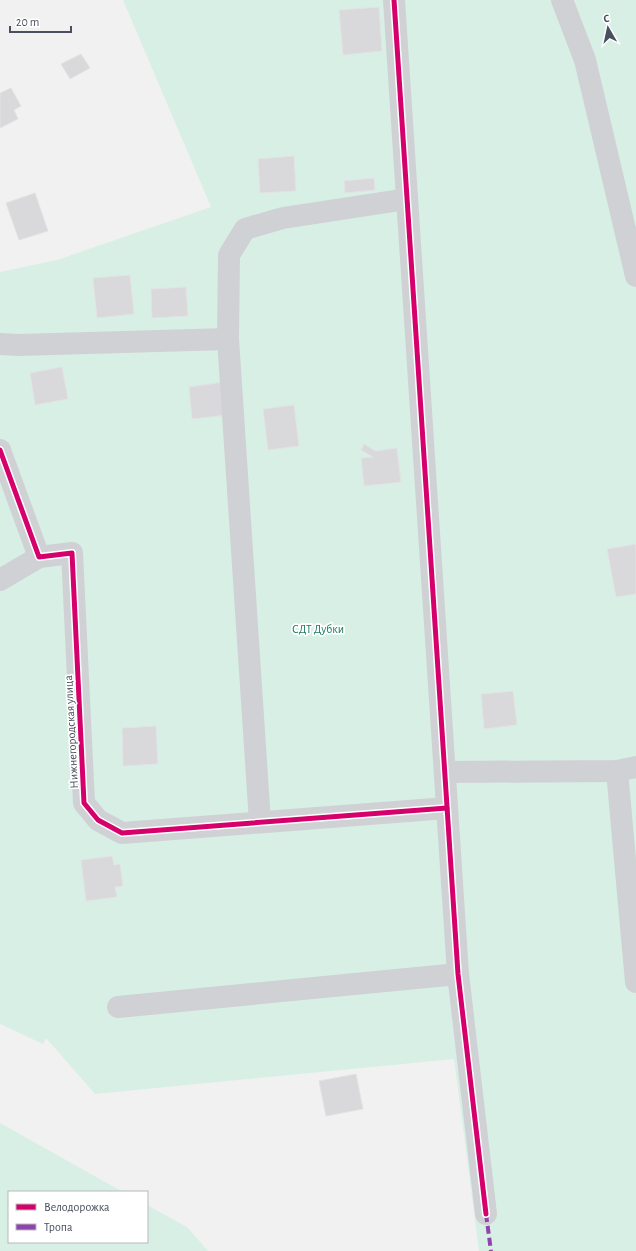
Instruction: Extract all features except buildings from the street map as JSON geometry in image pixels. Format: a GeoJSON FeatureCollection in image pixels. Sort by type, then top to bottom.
{"type":"FeatureCollection","features":[{"type":"Feature","properties":{"kind":"street"},"geometry":{"type":"LineString","coordinates":[[394,0],[458,974],[486,1214]]}},
{"type":"Feature","properties":{"kind":"street"},"geometry":{"type":"LineString","coordinates":[[562,0],[585,60],[636,276]]}},
{"type":"Feature","properties":{"kind":"street"},"geometry":{"type":"LineString","coordinates":[[260,822],[228,340],[229,254],[245,229],[284,218],[407,199]]}},
{"type":"Feature","properties":{"kind":"street"},"geometry":{"type":"LineString","coordinates":[[0,344],[18,345],[228,340]]}},
{"type":"Feature","properties":{"kind":"street"},"geometry":{"type":"LineString","coordinates":[[0,450],[39,557],[0,580]]}},
{"type":"Feature","properties":{"kind":"street","name":"Нижнегородская улица"},"geometry":{"type":"LineString","coordinates":[[39,557],[72,553],[84,803],[98,820],[122,833],[447,808]]}},
{"type":"Feature","properties":{"kind":"street"},"geometry":{"type":"LineString","coordinates":[[445,772],[627,769],[636,982]]}},
{"type":"Feature","properties":{"kind":"street"},"geometry":{"type":"LineString","coordinates":[[118,1007],[458,974]]}},
{"type":"Feature","properties":{"kind":"green space","name":"СДТ Дубки"},"geometry":{"type":"Polygon","coordinates":[[[123,0],[636,0],[636,1251],[479,1251],[454,1059],[95,1094],[46,1038],[43,1044],[0,1024],[0,272],[57,260],[211,207],[123,0]]]}},
{"type":"Feature","properties":{"kind":"green space"},"geometry":{"type":"Polygon","coordinates":[[[0,1123],[121,1191],[8,1191],[8,1243],[148,1243],[148,1206],[187,1227],[208,1251],[0,1251],[0,1123]]]}},
{"type":"Feature","properties":{"kind":"marked path"},"geometry":{"type":"LineString","coordinates":[[486,1214],[491,1251]]}},
{"type":"Feature","properties":{"kind":"cycle path"},"geometry":{"type":"LineString","coordinates":[[394,0],[458,974],[486,1214]]}},
{"type":"Feature","properties":{"kind":"cycle path"},"geometry":{"type":"LineString","coordinates":[[0,450],[39,557],[72,553],[84,803],[98,820],[122,833],[447,808]]}}]}
